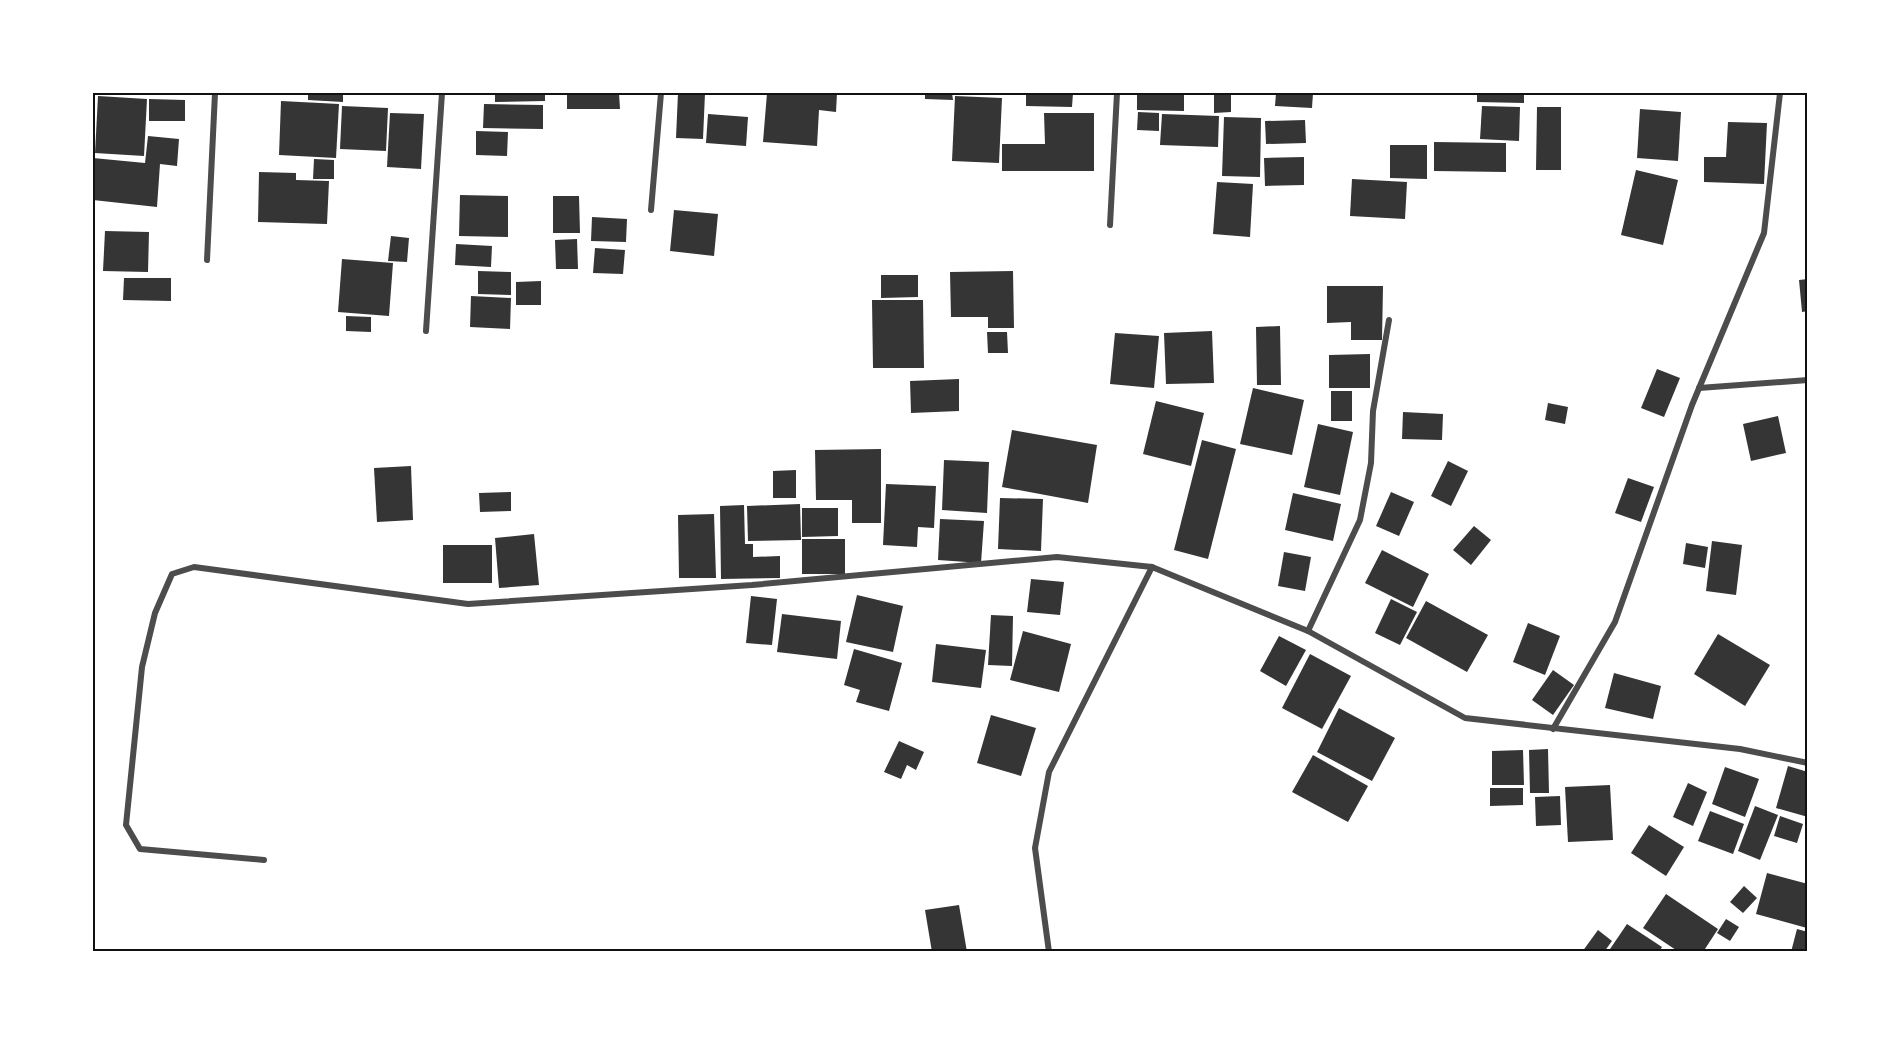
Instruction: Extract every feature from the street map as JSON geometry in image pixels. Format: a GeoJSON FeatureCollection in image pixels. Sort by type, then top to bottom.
{"type":"FeatureCollection","features":[{"type":"Feature","properties":{"kind":"street"},"geometry":{"type":"LineString","coordinates":[[207,260],[215,93]]}},
{"type":"Feature","properties":{"kind":"street"},"geometry":{"type":"LineString","coordinates":[[426,331],[442,93]]}},
{"type":"Feature","properties":{"kind":"street"},"geometry":{"type":"LineString","coordinates":[[651,210],[661,93]]}},
{"type":"Feature","properties":{"kind":"street"},"geometry":{"type":"LineString","coordinates":[[1110,225],[1117,93]]}},
{"type":"Feature","properties":{"kind":"street"},"geometry":{"type":"LineString","coordinates":[[1553,729],[1615,622],[1699,388],[1764,233],[1780,93]]}},
{"type":"Feature","properties":{"kind":"street"},"geometry":{"type":"LineString","coordinates":[[1308,631],[1360,520],[1371,463],[1373,411],[1389,320]]}},
{"type":"Feature","properties":{"kind":"street"},"geometry":{"type":"LineString","coordinates":[[1699,388],[1808,380]]}},
{"type":"Feature","properties":{"kind":"street"},"geometry":{"type":"LineString","coordinates":[[264,860],[140,849],[126,825],[142,668],[155,613],[172,574],[194,567],[468,604],[752,585],[1057,556],[1152,567],[1308,631],[1465,718],[1740,749],[1808,763]]}},
{"type":"Feature","properties":{"kind":"street"},"geometry":{"type":"LineString","coordinates":[[1048,952],[1035,848],[1049,772],[1152,567]]}},
{"type":"Feature","properties":{"kind":"building"},"geometry":{"type":"Polygon","coordinates":[[[308,93],[343,93],[343,102],[308,100],[308,93]]]}},
{"type":"Feature","properties":{"kind":"building"},"geometry":{"type":"Polygon","coordinates":[[[495,93],[545,93],[545,101],[495,102],[495,93]]]}},
{"type":"Feature","properties":{"kind":"building"},"geometry":{"type":"Polygon","coordinates":[[[567,93],[619,93],[620,109],[567,109],[567,93]]]}},
{"type":"Feature","properties":{"kind":"building"},"geometry":{"type":"Polygon","coordinates":[[[678,93],[705,93],[703,139],[676,138],[678,93]]]}},
{"type":"Feature","properties":{"kind":"building"},"geometry":{"type":"Polygon","coordinates":[[[767,93],[837,93],[836,112],[819,110],[817,146],[763,142],[767,93]]]}},
{"type":"Feature","properties":{"kind":"building"},"geometry":{"type":"Polygon","coordinates":[[[925,93],[952,93],[953,100],[925,99],[925,93]]]}},
{"type":"Feature","properties":{"kind":"building"},"geometry":{"type":"Polygon","coordinates":[[[1026,93],[1073,93],[1072,107],[1026,106],[1026,93]]]}},
{"type":"Feature","properties":{"kind":"building"},"geometry":{"type":"Polygon","coordinates":[[[1137,93],[1184,93],[1184,111],[1137,110],[1137,93]]]}},
{"type":"Feature","properties":{"kind":"building"},"geometry":{"type":"Polygon","coordinates":[[[1214,93],[1231,93],[1231,112],[1214,113],[1214,93]]]}},
{"type":"Feature","properties":{"kind":"building"},"geometry":{"type":"Polygon","coordinates":[[[1276,93],[1313,93],[1312,108],[1275,106],[1276,93]]]}},
{"type":"Feature","properties":{"kind":"building"},"geometry":{"type":"Polygon","coordinates":[[[1477,93],[1524,93],[1524,103],[1477,102],[1477,93]]]}},
{"type":"Feature","properties":{"kind":"building"},"geometry":{"type":"Polygon","coordinates":[[[98,96],[147,99],[144,156],[95,153],[98,96]]]}},
{"type":"Feature","properties":{"kind":"building"},"geometry":{"type":"Polygon","coordinates":[[[955,96],[1002,98],[999,163],[952,161],[955,96]]]}},
{"type":"Feature","properties":{"kind":"building"},"geometry":{"type":"Polygon","coordinates":[[[149,99],[185,100],[185,121],[149,121],[149,99]]]}},
{"type":"Feature","properties":{"kind":"building"},"geometry":{"type":"Polygon","coordinates":[[[281,101],[339,104],[336,158],[279,155],[281,101]]]}},
{"type":"Feature","properties":{"kind":"building"},"geometry":{"type":"Polygon","coordinates":[[[484,104],[543,105],[543,129],[483,128],[484,104]]]}},
{"type":"Feature","properties":{"kind":"building"},"geometry":{"type":"Polygon","coordinates":[[[342,106],[388,108],[386,151],[340,149],[342,106]]]}},
{"type":"Feature","properties":{"kind":"building"},"geometry":{"type":"Polygon","coordinates":[[[1482,106],[1520,107],[1519,141],[1480,139],[1482,106]]]}},
{"type":"Feature","properties":{"kind":"building"},"geometry":{"type":"Polygon","coordinates":[[[1537,107],[1561,107],[1561,170],[1536,170],[1537,107]]]}},
{"type":"Feature","properties":{"kind":"building"},"geometry":{"type":"Polygon","coordinates":[[[1640,109],[1681,112],[1678,161],[1637,158],[1640,109]]]}},
{"type":"Feature","properties":{"kind":"building"},"geometry":{"type":"Polygon","coordinates":[[[1138,112],[1159,113],[1159,131],[1137,130],[1138,112]]]}},
{"type":"Feature","properties":{"kind":"building"},"geometry":{"type":"Polygon","coordinates":[[[390,113],[424,114],[421,169],[387,167],[390,113]]]}},
{"type":"Feature","properties":{"kind":"building"},"geometry":{"type":"Polygon","coordinates":[[[1044,113],[1094,113],[1094,171],[1002,171],[1002,144],[1045,144],[1044,113]]]}},
{"type":"Feature","properties":{"kind":"building"},"geometry":{"type":"Polygon","coordinates":[[[708,114],[748,117],[746,146],[706,143],[708,114]]]}},
{"type":"Feature","properties":{"kind":"building"},"geometry":{"type":"Polygon","coordinates":[[[1162,114],[1219,116],[1218,147],[1160,145],[1162,114]]]}},
{"type":"Feature","properties":{"kind":"building"},"geometry":{"type":"Polygon","coordinates":[[[1224,117],[1261,118],[1260,177],[1222,176],[1224,117]]]}},
{"type":"Feature","properties":{"kind":"building"},"geometry":{"type":"Polygon","coordinates":[[[1305,120],[1306,143],[1266,144],[1265,121],[1305,120]]]}},
{"type":"Feature","properties":{"kind":"building"},"geometry":{"type":"Polygon","coordinates":[[[1728,122],[1767,123],[1764,184],[1704,182],[1704,157],[1726,157],[1728,122]]]}},
{"type":"Feature","properties":{"kind":"building"},"geometry":{"type":"Polygon","coordinates":[[[476,131],[508,132],[507,156],[476,155],[476,131]]]}},
{"type":"Feature","properties":{"kind":"building"},"geometry":{"type":"Polygon","coordinates":[[[148,136],[179,139],[177,166],[160,164],[157,207],[93,200],[93,158],[145,163],[148,136]]]}},
{"type":"Feature","properties":{"kind":"building"},"geometry":{"type":"Polygon","coordinates":[[[1434,142],[1506,143],[1506,172],[1434,171],[1434,142]]]}},
{"type":"Feature","properties":{"kind":"building"},"geometry":{"type":"Polygon","coordinates":[[[1390,145],[1427,145],[1427,179],[1390,178],[1390,145]]]}},
{"type":"Feature","properties":{"kind":"building"},"geometry":{"type":"Polygon","coordinates":[[[1304,157],[1304,185],[1265,186],[1264,158],[1304,157]]]}},
{"type":"Feature","properties":{"kind":"building"},"geometry":{"type":"Polygon","coordinates":[[[314,159],[334,160],[334,179],[313,179],[314,159]]]}},
{"type":"Feature","properties":{"kind":"building"},"geometry":{"type":"Polygon","coordinates":[[[1636,170],[1678,180],[1663,245],[1621,235],[1636,170]]]}},
{"type":"Feature","properties":{"kind":"building"},"geometry":{"type":"Polygon","coordinates":[[[259,172],[296,173],[296,180],[329,181],[327,224],[258,222],[259,172]]]}},
{"type":"Feature","properties":{"kind":"building"},"geometry":{"type":"Polygon","coordinates":[[[1352,179],[1407,182],[1405,219],[1350,216],[1352,179]]]}},
{"type":"Feature","properties":{"kind":"building"},"geometry":{"type":"Polygon","coordinates":[[[1217,182],[1253,184],[1250,237],[1213,234],[1217,182]]]}},
{"type":"Feature","properties":{"kind":"building"},"geometry":{"type":"Polygon","coordinates":[[[460,195],[508,196],[508,237],[459,236],[460,195]]]}},
{"type":"Feature","properties":{"kind":"building"},"geometry":{"type":"Polygon","coordinates":[[[553,196],[579,196],[580,233],[553,233],[553,196]]]}},
{"type":"Feature","properties":{"kind":"building"},"geometry":{"type":"Polygon","coordinates":[[[674,210],[718,214],[714,256],[670,251],[674,210]]]}},
{"type":"Feature","properties":{"kind":"building"},"geometry":{"type":"Polygon","coordinates":[[[592,217],[627,219],[626,242],[591,241],[592,217]]]}},
{"type":"Feature","properties":{"kind":"building"},"geometry":{"type":"Polygon","coordinates":[[[105,231],[149,232],[148,272],[103,271],[105,231]]]}},
{"type":"Feature","properties":{"kind":"building"},"geometry":{"type":"Polygon","coordinates":[[[391,236],[409,238],[407,262],[388,261],[391,236]]]}},
{"type":"Feature","properties":{"kind":"building"},"geometry":{"type":"Polygon","coordinates":[[[577,239],[578,269],[556,269],[555,240],[577,239]]]}},
{"type":"Feature","properties":{"kind":"building"},"geometry":{"type":"Polygon","coordinates":[[[456,244],[492,246],[491,267],[455,265],[456,244]]]}},
{"type":"Feature","properties":{"kind":"building"},"geometry":{"type":"Polygon","coordinates":[[[595,248],[625,250],[623,274],[593,273],[595,248]]]}},
{"type":"Feature","properties":{"kind":"building"},"geometry":{"type":"Polygon","coordinates":[[[342,259],[393,263],[389,316],[338,312],[342,259]]]}},
{"type":"Feature","properties":{"kind":"building"},"geometry":{"type":"Polygon","coordinates":[[[478,271],[511,272],[511,295],[478,294],[478,271]]]}},
{"type":"Feature","properties":{"kind":"building"},"geometry":{"type":"Polygon","coordinates":[[[1013,271],[1014,328],[988,328],[988,317],[951,317],[950,272],[1013,271]]]}},
{"type":"Feature","properties":{"kind":"building"},"geometry":{"type":"Polygon","coordinates":[[[881,275],[918,275],[918,297],[881,298],[881,275]]]}},
{"type":"Feature","properties":{"kind":"building"},"geometry":{"type":"Polygon","coordinates":[[[124,278],[171,278],[171,301],[123,300],[124,278]]]}},
{"type":"Feature","properties":{"kind":"building"},"geometry":{"type":"Polygon","coordinates":[[[1808,279],[1808,311],[1802,312],[1799,280],[1808,279]]]}},
{"type":"Feature","properties":{"kind":"building"},"geometry":{"type":"Polygon","coordinates":[[[541,281],[541,305],[516,305],[516,282],[541,281]]]}},
{"type":"Feature","properties":{"kind":"building"},"geometry":{"type":"Polygon","coordinates":[[[1327,286],[1383,286],[1382,340],[1351,340],[1351,322],[1327,323],[1327,286]]]}},
{"type":"Feature","properties":{"kind":"building"},"geometry":{"type":"Polygon","coordinates":[[[471,296],[511,298],[510,329],[470,327],[471,296]]]}},
{"type":"Feature","properties":{"kind":"building"},"geometry":{"type":"Polygon","coordinates":[[[872,300],[923,300],[924,368],[873,368],[872,300]]]}},
{"type":"Feature","properties":{"kind":"building"},"geometry":{"type":"Polygon","coordinates":[[[346,316],[371,317],[371,332],[346,331],[346,316]]]}},
{"type":"Feature","properties":{"kind":"building"},"geometry":{"type":"Polygon","coordinates":[[[1280,326],[1281,385],[1257,385],[1256,327],[1280,326]]]}},
{"type":"Feature","properties":{"kind":"building"},"geometry":{"type":"Polygon","coordinates":[[[1212,331],[1214,383],[1166,384],[1164,333],[1212,331]]]}},
{"type":"Feature","properties":{"kind":"building"},"geometry":{"type":"Polygon","coordinates":[[[987,332],[1007,332],[1008,353],[988,353],[987,332]]]}},
{"type":"Feature","properties":{"kind":"building"},"geometry":{"type":"Polygon","coordinates":[[[1115,333],[1159,336],[1154,388],[1110,384],[1115,333]]]}},
{"type":"Feature","properties":{"kind":"building"},"geometry":{"type":"Polygon","coordinates":[[[1370,354],[1370,388],[1329,388],[1329,355],[1370,354]]]}},
{"type":"Feature","properties":{"kind":"building"},"geometry":{"type":"Polygon","coordinates":[[[1657,369],[1680,378],[1664,417],[1641,408],[1657,369]]]}},
{"type":"Feature","properties":{"kind":"building"},"geometry":{"type":"Polygon","coordinates":[[[959,379],[959,411],[911,413],[910,381],[959,379]]]}},
{"type":"Feature","properties":{"kind":"building"},"geometry":{"type":"Polygon","coordinates":[[[1253,388],[1304,400],[1292,455],[1240,444],[1253,388]]]}},
{"type":"Feature","properties":{"kind":"building"},"geometry":{"type":"Polygon","coordinates":[[[1331,391],[1352,391],[1352,421],[1331,421],[1331,391]]]}},
{"type":"Feature","properties":{"kind":"building"},"geometry":{"type":"Polygon","coordinates":[[[1156,401],[1204,413],[1191,466],[1143,454],[1156,401]]]}},
{"type":"Feature","properties":{"kind":"building"},"geometry":{"type":"Polygon","coordinates":[[[1548,403],[1568,407],[1565,424],[1545,420],[1548,403]]]}},
{"type":"Feature","properties":{"kind":"building"},"geometry":{"type":"Polygon","coordinates":[[[1403,412],[1443,414],[1442,440],[1402,439],[1403,412]]]}},
{"type":"Feature","properties":{"kind":"building"},"geometry":{"type":"Polygon","coordinates":[[[1778,416],[1786,453],[1751,461],[1743,424],[1778,416]]]}},
{"type":"Feature","properties":{"kind":"building"},"geometry":{"type":"Polygon","coordinates":[[[1318,424],[1353,432],[1340,495],[1304,487],[1318,424]]]}},
{"type":"Feature","properties":{"kind":"building"},"geometry":{"type":"Polygon","coordinates":[[[1012,430],[1097,445],[1088,503],[1002,487],[1012,430]]]}},
{"type":"Feature","properties":{"kind":"building"},"geometry":{"type":"Polygon","coordinates":[[[1202,440],[1236,449],[1208,559],[1174,550],[1202,440]]]}},
{"type":"Feature","properties":{"kind":"building"},"geometry":{"type":"Polygon","coordinates":[[[881,449],[881,523],[852,523],[852,500],[816,500],[815,450],[881,449]]]}},
{"type":"Feature","properties":{"kind":"building"},"geometry":{"type":"Polygon","coordinates":[[[944,460],[989,462],[987,513],[942,510],[944,460]]]}},
{"type":"Feature","properties":{"kind":"building"},"geometry":{"type":"Polygon","coordinates":[[[1448,461],[1468,471],[1451,506],[1431,496],[1448,461]]]}},
{"type":"Feature","properties":{"kind":"building"},"geometry":{"type":"Polygon","coordinates":[[[411,466],[413,520],[377,522],[374,468],[411,466]]]}},
{"type":"Feature","properties":{"kind":"building"},"geometry":{"type":"Polygon","coordinates":[[[796,470],[796,498],[773,498],[773,471],[796,470]]]}},
{"type":"Feature","properties":{"kind":"building"},"geometry":{"type":"Polygon","coordinates":[[[1628,478],[1654,487],[1641,522],[1615,513],[1628,478]]]}},
{"type":"Feature","properties":{"kind":"building"},"geometry":{"type":"Polygon","coordinates":[[[886,484],[936,486],[934,528],[918,527],[917,547],[883,545],[886,484]]]}},
{"type":"Feature","properties":{"kind":"building"},"geometry":{"type":"Polygon","coordinates":[[[511,492],[511,511],[480,512],[479,493],[511,492]]]}},
{"type":"Feature","properties":{"kind":"building"},"geometry":{"type":"Polygon","coordinates":[[[1391,492],[1414,502],[1399,536],[1376,526],[1391,492]]]}},
{"type":"Feature","properties":{"kind":"building"},"geometry":{"type":"Polygon","coordinates":[[[1293,493],[1341,504],[1333,541],[1285,530],[1293,493]]]}},
{"type":"Feature","properties":{"kind":"building"},"geometry":{"type":"Polygon","coordinates":[[[1000,498],[1043,499],[1041,551],[998,549],[1000,498]]]}},
{"type":"Feature","properties":{"kind":"building"},"geometry":{"type":"Polygon","coordinates":[[[800,504],[801,540],[748,541],[747,506],[800,504]]]}},
{"type":"Feature","properties":{"kind":"building"},"geometry":{"type":"Polygon","coordinates":[[[744,505],[745,544],[753,544],[753,557],[780,556],[780,578],[721,579],[720,506],[744,505]]]}},
{"type":"Feature","properties":{"kind":"building"},"geometry":{"type":"Polygon","coordinates":[[[802,508],[838,508],[838,536],[802,537],[802,508]]]}},
{"type":"Feature","properties":{"kind":"building"},"geometry":{"type":"Polygon","coordinates":[[[714,514],[716,578],[679,578],[678,515],[714,514]]]}},
{"type":"Feature","properties":{"kind":"building"},"geometry":{"type":"Polygon","coordinates":[[[940,519],[984,521],[981,563],[938,560],[940,519]]]}},
{"type":"Feature","properties":{"kind":"building"},"geometry":{"type":"Polygon","coordinates":[[[1474,526],[1491,540],[1471,565],[1453,550],[1474,526]]]}},
{"type":"Feature","properties":{"kind":"building"},"geometry":{"type":"Polygon","coordinates":[[[534,534],[539,585],[499,588],[495,538],[534,534]]]}},
{"type":"Feature","properties":{"kind":"building"},"geometry":{"type":"Polygon","coordinates":[[[802,539],[845,539],[845,574],[802,574],[802,539]]]}},
{"type":"Feature","properties":{"kind":"building"},"geometry":{"type":"Polygon","coordinates":[[[1712,541],[1742,545],[1736,595],[1706,591],[1712,541]]]}},
{"type":"Feature","properties":{"kind":"building"},"geometry":{"type":"Polygon","coordinates":[[[1686,543],[1708,547],[1705,568],[1683,564],[1686,543]]]}},
{"type":"Feature","properties":{"kind":"building"},"geometry":{"type":"Polygon","coordinates":[[[443,545],[492,545],[492,583],[443,583],[443,545]]]}},
{"type":"Feature","properties":{"kind":"building"},"geometry":{"type":"Polygon","coordinates":[[[1382,550],[1429,574],[1413,607],[1365,583],[1382,550]]]}},
{"type":"Feature","properties":{"kind":"building"},"geometry":{"type":"Polygon","coordinates":[[[1284,552],[1311,557],[1305,591],[1278,586],[1284,552]]]}},
{"type":"Feature","properties":{"kind":"building"},"geometry":{"type":"Polygon","coordinates":[[[1031,579],[1064,582],[1060,615],[1027,612],[1031,579]]]}},
{"type":"Feature","properties":{"kind":"building"},"geometry":{"type":"Polygon","coordinates":[[[857,595],[903,606],[893,652],[846,642],[857,595]]]}},
{"type":"Feature","properties":{"kind":"building"},"geometry":{"type":"Polygon","coordinates":[[[751,596],[777,599],[772,645],[746,643],[751,596]]]}},
{"type":"Feature","properties":{"kind":"building"},"geometry":{"type":"Polygon","coordinates":[[[1391,599],[1417,612],[1400,645],[1375,633],[1391,599]]]}},
{"type":"Feature","properties":{"kind":"building"},"geometry":{"type":"Polygon","coordinates":[[[1426,601],[1488,635],[1467,672],[1406,638],[1426,601]]]}},
{"type":"Feature","properties":{"kind":"building"},"geometry":{"type":"Polygon","coordinates":[[[782,614],[841,621],[837,659],[777,652],[782,614]]]}},
{"type":"Feature","properties":{"kind":"building"},"geometry":{"type":"Polygon","coordinates":[[[991,615],[1013,616],[1012,666],[988,665],[991,615]]]}},
{"type":"Feature","properties":{"kind":"building"},"geometry":{"type":"Polygon","coordinates":[[[1528,623],[1560,636],[1545,675],[1513,662],[1528,623]]]}},
{"type":"Feature","properties":{"kind":"building"},"geometry":{"type":"Polygon","coordinates":[[[1023,631],[1071,644],[1059,692],[1010,680],[1023,631]]]}},
{"type":"Feature","properties":{"kind":"building"},"geometry":{"type":"Polygon","coordinates":[[[1718,634],[1770,665],[1745,706],[1694,674],[1718,634]]]}},
{"type":"Feature","properties":{"kind":"building"},"geometry":{"type":"Polygon","coordinates":[[[1279,636],[1306,650],[1286,686],[1260,671],[1279,636]]]}},
{"type":"Feature","properties":{"kind":"building"},"geometry":{"type":"Polygon","coordinates":[[[936,644],[986,650],[981,688],[932,682],[936,644]]]}},
{"type":"Feature","properties":{"kind":"building"},"geometry":{"type":"Polygon","coordinates":[[[854,649],[902,663],[889,711],[856,702],[860,690],[844,685],[854,649]]]}},
{"type":"Feature","properties":{"kind":"building"},"geometry":{"type":"Polygon","coordinates":[[[1310,654],[1351,676],[1322,729],[1282,708],[1310,654]]]}},
{"type":"Feature","properties":{"kind":"building"},"geometry":{"type":"Polygon","coordinates":[[[1553,670],[1574,685],[1553,715],[1532,700],[1553,670]]]}},
{"type":"Feature","properties":{"kind":"building"},"geometry":{"type":"Polygon","coordinates":[[[1614,673],[1661,686],[1653,719],[1605,708],[1614,673]]]}},
{"type":"Feature","properties":{"kind":"building"},"geometry":{"type":"Polygon","coordinates":[[[1339,708],[1395,738],[1372,781],[1317,752],[1339,708]]]}},
{"type":"Feature","properties":{"kind":"building"},"geometry":{"type":"Polygon","coordinates":[[[991,715],[1036,728],[1021,776],[977,763],[991,715]]]}},
{"type":"Feature","properties":{"kind":"building"},"geometry":{"type":"Polygon","coordinates":[[[899,741],[924,752],[916,770],[907,765],[901,779],[884,772],[899,741]]]}},
{"type":"Feature","properties":{"kind":"building"},"geometry":{"type":"Polygon","coordinates":[[[1548,749],[1549,793],[1530,793],[1529,750],[1548,749]]]}},
{"type":"Feature","properties":{"kind":"building"},"geometry":{"type":"Polygon","coordinates":[[[1523,750],[1524,785],[1492,785],[1492,751],[1523,750]]]}},
{"type":"Feature","properties":{"kind":"building"},"geometry":{"type":"Polygon","coordinates":[[[1313,755],[1368,786],[1348,822],[1292,792],[1313,755]]]}},
{"type":"Feature","properties":{"kind":"building"},"geometry":{"type":"Polygon","coordinates":[[[1788,766],[1808,772],[1808,817],[1776,808],[1788,766]]]}},
{"type":"Feature","properties":{"kind":"building"},"geometry":{"type":"Polygon","coordinates":[[[1725,767],[1759,779],[1745,817],[1712,804],[1725,767]]]}},
{"type":"Feature","properties":{"kind":"building"},"geometry":{"type":"Polygon","coordinates":[[[1688,783],[1707,792],[1693,826],[1673,817],[1688,783]]]}},
{"type":"Feature","properties":{"kind":"building"},"geometry":{"type":"Polygon","coordinates":[[[1610,785],[1613,840],[1568,842],[1565,787],[1610,785]]]}},
{"type":"Feature","properties":{"kind":"building"},"geometry":{"type":"Polygon","coordinates":[[[1490,788],[1523,788],[1523,805],[1490,806],[1490,788]]]}},
{"type":"Feature","properties":{"kind":"building"},"geometry":{"type":"Polygon","coordinates":[[[1560,796],[1561,825],[1536,826],[1535,797],[1560,796]]]}},
{"type":"Feature","properties":{"kind":"building"},"geometry":{"type":"Polygon","coordinates":[[[1755,806],[1778,815],[1760,860],[1738,851],[1755,806]]]}},
{"type":"Feature","properties":{"kind":"building"},"geometry":{"type":"Polygon","coordinates":[[[1710,811],[1744,824],[1733,854],[1698,841],[1710,811]]]}},
{"type":"Feature","properties":{"kind":"building"},"geometry":{"type":"Polygon","coordinates":[[[1780,816],[1803,824],[1797,843],[1774,836],[1780,816]]]}},
{"type":"Feature","properties":{"kind":"building"},"geometry":{"type":"Polygon","coordinates":[[[1649,825],[1684,847],[1666,876],[1631,853],[1649,825]]]}},
{"type":"Feature","properties":{"kind":"building"},"geometry":{"type":"Polygon","coordinates":[[[1767,873],[1808,884],[1807,928],[1756,914],[1767,873]]]}},
{"type":"Feature","properties":{"kind":"building"},"geometry":{"type":"Polygon","coordinates":[[[1744,886],[1757,898],[1743,913],[1730,902],[1744,886]]]}},
{"type":"Feature","properties":{"kind":"building"},"geometry":{"type":"Polygon","coordinates":[[[1666,894],[1718,929],[1703,952],[1679,952],[1643,928],[1666,894]]]}},
{"type":"Feature","properties":{"kind":"building"},"geometry":{"type":"Polygon","coordinates":[[[959,905],[967,952],[932,952],[925,910],[959,905]]]}},
{"type":"Feature","properties":{"kind":"building"},"geometry":{"type":"Polygon","coordinates":[[[1726,919],[1739,927],[1730,941],[1717,933],[1726,919]]]}},
{"type":"Feature","properties":{"kind":"building"},"geometry":{"type":"Polygon","coordinates":[[[1627,924],[1662,947],[1659,952],[1608,952],[1627,924]]]}},
{"type":"Feature","properties":{"kind":"building"},"geometry":{"type":"Polygon","coordinates":[[[1797,929],[1808,932],[1808,952],[1791,952],[1797,929]]]}},
{"type":"Feature","properties":{"kind":"building"},"geometry":{"type":"Polygon","coordinates":[[[1598,930],[1612,941],[1604,952],[1582,952],[1598,930]]]}}]}
